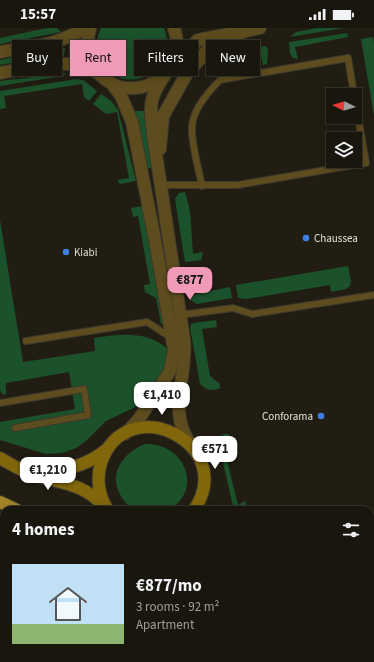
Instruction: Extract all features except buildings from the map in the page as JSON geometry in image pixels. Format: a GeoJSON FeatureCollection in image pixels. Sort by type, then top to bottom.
{"type":"FeatureCollection","features":[{"type":"Feature","properties":{"kind":"main road"},"geometry":{"type":"LineString","coordinates":[[0,458],[35,468],[57,470],[76,468],[89,462],[125,434],[145,427],[160,428],[180,435],[197,453],[203,471],[203,489],[197,506]]}},
{"type":"Feature","properties":{"kind":"main road"},"geometry":{"type":"LineString","coordinates":[[106,506],[100,494],[98,481],[100,467],[108,448]]}},
{"type":"Feature","properties":{"kind":"main road"},"geometry":{"type":"LineString","coordinates":[[0,458],[26,473],[77,486],[94,496],[104,506]]}},
{"type":"Feature","properties":{"kind":"street"},"geometry":{"type":"LineString","coordinates":[[0,52],[55,42],[84,28]]}},
{"type":"Feature","properties":{"kind":"street"},"geometry":{"type":"LineString","coordinates":[[88,40],[90,28]]}},
{"type":"Feature","properties":{"kind":"street"},"geometry":{"type":"LineString","coordinates":[[174,28],[176,40]]}},
{"type":"Feature","properties":{"kind":"street"},"geometry":{"type":"LineString","coordinates":[[198,40],[254,29]]}},
{"type":"Feature","properties":{"kind":"street"},"geometry":{"type":"LineString","coordinates":[[158,164],[163,116],[186,74],[211,46],[254,29]]}},
{"type":"Feature","properties":{"kind":"street"},"geometry":{"type":"LineString","coordinates":[[0,73],[70,64]]}},
{"type":"Feature","properties":{"kind":"street"},"geometry":{"type":"LineString","coordinates":[[101,76],[112,84],[121,96],[132,122],[153,228],[174,350],[170,371],[139,419],[125,434]]}},
{"type":"Feature","properties":{"kind":"street"},"geometry":{"type":"LineString","coordinates":[[112,84],[129,89],[141,88],[152,84],[161,76]]}},
{"type":"Feature","properties":{"kind":"street"},"geometry":{"type":"LineString","coordinates":[[165,76],[153,97],[151,107],[153,134],[185,353],[178,398],[178,408],[182,428],[191,445]]}},
{"type":"Feature","properties":{"kind":"lane"},"geometry":{"type":"LineString","coordinates":[[202,186],[192,128],[195,114],[207,93],[220,80],[348,58],[353,88]]}},
{"type":"Feature","properties":{"kind":"lane"},"geometry":{"type":"LineString","coordinates":[[161,185],[238,185],[366,163],[359,124]]}},
{"type":"Feature","properties":{"kind":"lane"},"geometry":{"type":"LineString","coordinates":[[180,315],[233,308],[252,314],[374,295]]}},
{"type":"Feature","properties":{"kind":"lane"},"geometry":{"type":"LineString","coordinates":[[26,341],[147,322],[172,338]]}},
{"type":"Feature","properties":{"kind":"lane"},"geometry":{"type":"LineString","coordinates":[[0,403],[84,389],[88,415],[15,428]]}},
{"type":"Feature","properties":{"kind":"green space"},"geometry":{"type":"Polygon","coordinates":[[[47,28],[57,28],[61,32],[20,40],[12,40],[12,42],[0,44],[0,38],[47,28]]]}},
{"type":"Feature","properties":{"kind":"green space"},"geometry":{"type":"Polygon","coordinates":[[[101,28],[164,28],[166,40],[134,40],[134,76],[146,76],[133,80],[117,76],[126,76],[126,40],[97,40],[101,28]]]}},
{"type":"Feature","properties":{"kind":"green space"},"geometry":{"type":"Polygon","coordinates":[[[317,28],[344,28],[290,37],[296,32],[317,28]]]}},
{"type":"Feature","properties":{"kind":"green space"},"geometry":{"type":"Polygon","coordinates":[[[347,33],[348,37],[295,47],[298,59],[293,58],[290,54],[289,42],[347,33]]]}},
{"type":"Feature","properties":{"kind":"green space"},"geometry":{"type":"Polygon","coordinates":[[[373,37],[374,42],[374,116],[361,39],[373,37]]]}},
{"type":"Feature","properties":{"kind":"green space"},"geometry":{"type":"Polygon","coordinates":[[[266,46],[268,50],[267,64],[263,65],[260,47],[266,46]]]}},
{"type":"Feature","properties":{"kind":"green space"},"geometry":{"type":"Polygon","coordinates":[[[65,48],[64,56],[62,56],[62,49],[65,48]]]}},
{"type":"Feature","properties":{"kind":"green space"},"geometry":{"type":"Polygon","coordinates":[[[12,58],[12,63],[0,65],[0,60],[12,58]]]}},
{"type":"Feature","properties":{"kind":"green space"},"geometry":{"type":"Polygon","coordinates":[[[67,73],[63,76],[0,86],[0,81],[42,76],[62,76],[62,74],[67,73]]]}},
{"type":"Feature","properties":{"kind":"green space"},"geometry":{"type":"Polygon","coordinates":[[[77,79],[83,80],[97,91],[89,101],[84,97],[82,84],[4,96],[6,108],[0,109],[0,91],[77,79]]]}},
{"type":"Feature","properties":{"kind":"green space"},"geometry":{"type":"Polygon","coordinates":[[[101,94],[111,101],[118,110],[136,181],[120,184],[117,180],[129,178],[117,112],[106,114],[93,104],[101,94]]]}},
{"type":"Feature","properties":{"kind":"green space"},"geometry":{"type":"Polygon","coordinates":[[[134,111],[147,111],[152,164],[150,169],[148,168],[134,111]]]}},
{"type":"Feature","properties":{"kind":"green space"},"geometry":{"type":"Polygon","coordinates":[[[185,192],[190,211],[193,254],[203,252],[201,260],[185,262],[175,199],[179,193],[185,192]]]}},
{"type":"Feature","properties":{"kind":"green space"},"geometry":{"type":"Polygon","coordinates":[[[142,206],[146,209],[166,324],[161,324],[156,298],[145,292],[144,285],[150,284],[138,216],[133,217],[131,208],[142,206]]]}},
{"type":"Feature","properties":{"kind":"green space"},"geometry":{"type":"Polygon","coordinates":[[[0,220],[23,362],[95,351],[94,338],[113,335],[142,336],[160,343],[168,349],[166,369],[142,404],[106,421],[86,441],[76,448],[62,453],[46,454],[0,440],[0,422],[75,409],[69,372],[6,383],[6,395],[2,394],[0,390],[0,220]]]}},
{"type":"Feature","properties":{"kind":"green space"},"geometry":{"type":"Polygon","coordinates":[[[348,266],[351,281],[350,286],[346,289],[331,292],[330,285],[246,299],[238,298],[236,285],[348,266]]]}},
{"type":"Feature","properties":{"kind":"green space"},"geometry":{"type":"Polygon","coordinates":[[[230,287],[232,298],[197,304],[190,300],[195,294],[230,287]]]}},
{"type":"Feature","properties":{"kind":"green space"},"geometry":{"type":"Polygon","coordinates":[[[216,320],[217,327],[202,329],[210,376],[220,384],[220,388],[212,390],[205,388],[200,384],[190,327],[191,324],[194,323],[216,320]]]}},
{"type":"Feature","properties":{"kind":"green space"},"geometry":{"type":"Polygon","coordinates":[[[228,434],[234,439],[224,448],[238,505],[245,501],[247,506],[233,506],[218,437],[228,434]]]}},
{"type":"Feature","properties":{"kind":"green space"},"geometry":{"type":"Polygon","coordinates":[[[145,444],[159,446],[171,451],[180,460],[185,470],[187,481],[185,492],[179,502],[174,506],[129,506],[123,500],[117,488],[117,472],[124,458],[145,444]]]}},
{"type":"Feature","properties":{"kind":"place","name":"Chaussea"},"geometry":{"type":"Point","coordinates":[306,238]}},
{"type":"Feature","properties":{"kind":"place","name":"Kiabi"},"geometry":{"type":"Point","coordinates":[66,252]}},
{"type":"Feature","properties":{"kind":"place","name":"Conforama"},"geometry":{"type":"Point","coordinates":[321,416]}}]}
